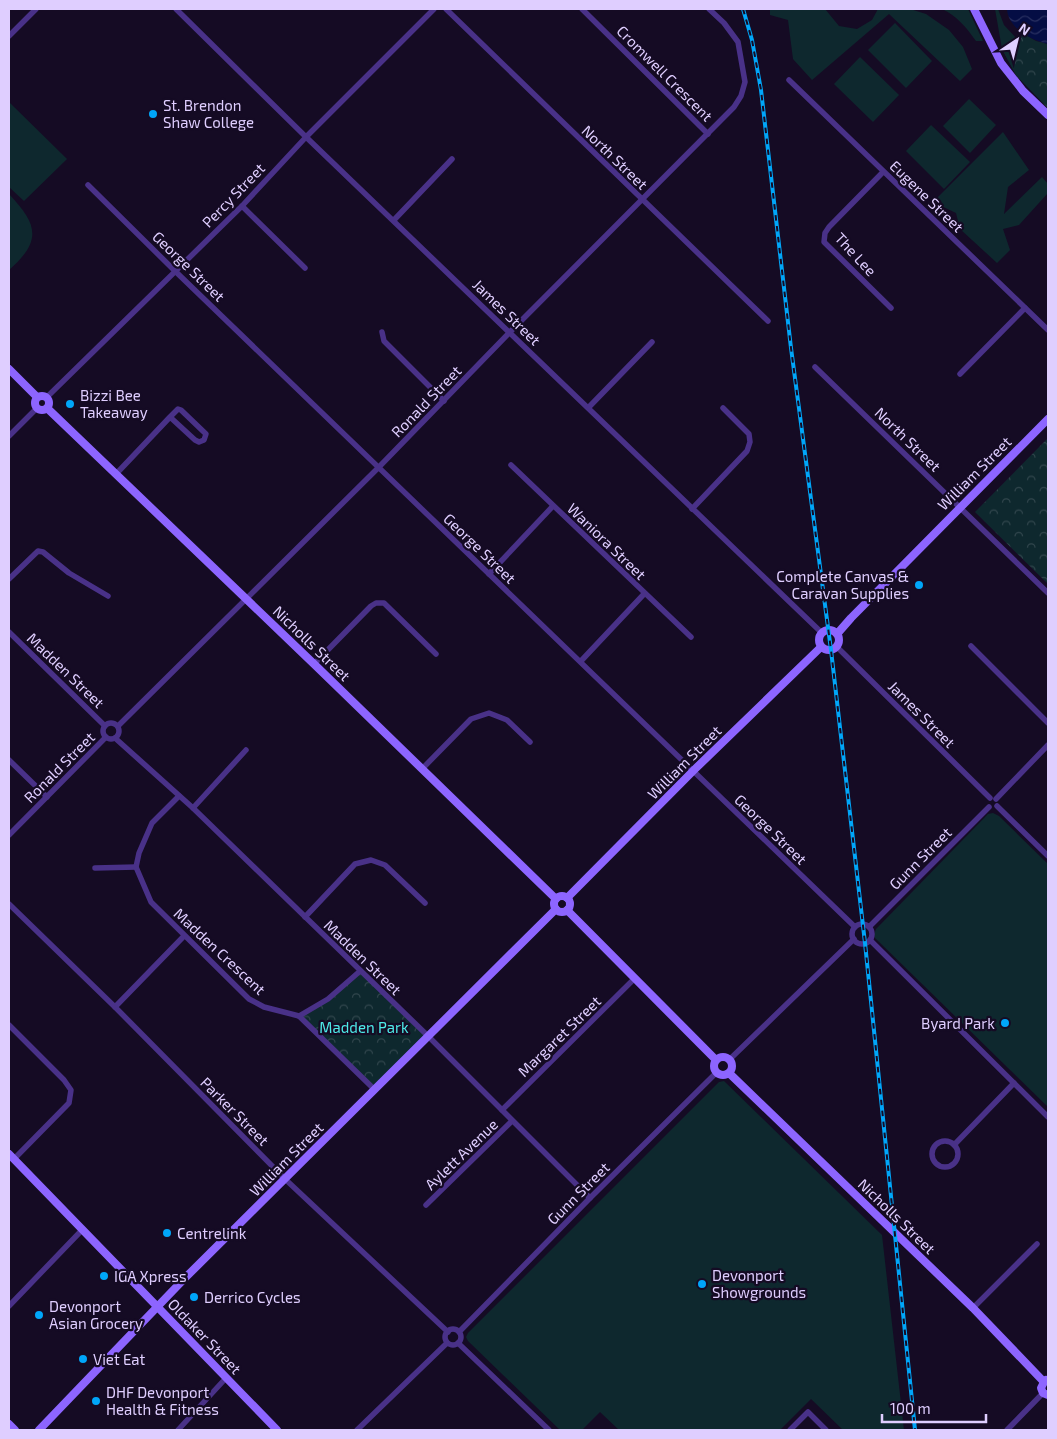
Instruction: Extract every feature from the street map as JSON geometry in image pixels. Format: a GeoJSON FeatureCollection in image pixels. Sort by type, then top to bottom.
{"type":"FeatureCollection","features":[{"type":"Feature","properties":{"kind":"street"},"geometry":{"type":"LineString","coordinates":[[9,36],[36,9]]}},
{"type":"Feature","properties":{"kind":"street","name":"James Street"},"geometry":{"type":"LineString","coordinates":[[176,9],[306,137],[822,633]]}},
{"type":"Feature","properties":{"kind":"street","name":"Percy Street"},"geometry":{"type":"LineString","coordinates":[[47,397],[242,206],[306,137],[434,9]]}},
{"type":"Feature","properties":{"kind":"street","name":"North Street"},"geometry":{"type":"LineString","coordinates":[[446,9],[768,321]]}},
{"type":"Feature","properties":{"kind":"street","name":"Cromwell Crescent"},"geometry":{"type":"LineString","coordinates":[[582,9],[708,134]]}},
{"type":"Feature","properties":{"kind":"street","name":"Ronald Street"},"geometry":{"type":"LineString","coordinates":[[118,726],[379,467],[510,332],[734,107],[742,96],[744,87],[743,62],[738,42],[724,23],[709,9]]}},
{"type":"Feature","properties":{"kind":"street"},"geometry":{"type":"LineString","coordinates":[[974,9],[1001,63],[1013,80],[1048,114]]}},
{"type":"Feature","properties":{"kind":"street","name":"Eugene Street"},"geometry":{"type":"LineString","coordinates":[[789,80],[1048,330]]}},
{"type":"Feature","properties":{"kind":"street"},"geometry":{"type":"LineString","coordinates":[[394,220],[452,159]]}},
{"type":"Feature","properties":{"kind":"street","name":"The Lee"},"geometry":{"type":"LineString","coordinates":[[883,172],[829,227],[825,233],[824,242],[891,308]]}},
{"type":"Feature","properties":{"kind":"street","name":"George Street"},"geometry":{"type":"LineString","coordinates":[[88,184],[175,271],[694,770],[855,928]]}},
{"type":"Feature","properties":{"kind":"street"},"geometry":{"type":"LineString","coordinates":[[242,206],[305,268]]}},
{"type":"Feature","properties":{"kind":"street"},"geometry":{"type":"LineString","coordinates":[[960,374],[1025,308]]}},
{"type":"Feature","properties":{"kind":"street"},"geometry":{"type":"LineString","coordinates":[[382,332],[384,341],[444,401]]}},
{"type":"Feature","properties":{"kind":"street"},"geometry":{"type":"LineString","coordinates":[[589,407],[652,342]]}},
{"type":"Feature","properties":{"kind":"street","name":"North Street"},"geometry":{"type":"LineString","coordinates":[[815,367],[1048,593]]}},
{"type":"Feature","properties":{"kind":"street"},"geometry":{"type":"LineString","coordinates":[[9,369],[38,396],[47,397],[50,401],[47,408],[42,410],[34,404],[38,396]]}},
{"type":"Feature","properties":{"kind":"street"},"geometry":{"type":"LineString","coordinates":[[9,436],[37,408]]}},
{"type":"Feature","properties":{"kind":"street","name":"Nicholls Street"},"geometry":{"type":"LineString","coordinates":[[47,408],[556,899]]}},
{"type":"Feature","properties":{"kind":"street"},"geometry":{"type":"LineString","coordinates":[[692,509],[747,450],[750,442],[749,434],[723,408]]}},
{"type":"Feature","properties":{"kind":"street"},"geometry":{"type":"LineString","coordinates":[[117,474],[170,417],[178,409],[182,410],[206,434],[204,440],[199,442],[195,440],[170,417]]}},
{"type":"Feature","properties":{"kind":"street","name":"William Street"},"geometry":{"type":"LineString","coordinates":[[837,634],[960,506],[1048,419]]}},
{"type":"Feature","properties":{"kind":"street","name":"Waniora Street"},"geometry":{"type":"LineString","coordinates":[[511,465],[691,637]]}},
{"type":"Feature","properties":{"kind":"street","name":"Waniora Street"},"geometry":{"type":"LineString","coordinates":[[489,574],[553,506]]}},
{"type":"Feature","properties":{"kind":"street"},"geometry":{"type":"LineString","coordinates":[[9,579],[38,551],[43,552],[69,573],[108,596]]}},
{"type":"Feature","properties":{"kind":"street","name":"Waniora Street"},"geometry":{"type":"LineString","coordinates":[[580,660],[644,594]]}},
{"type":"Feature","properties":{"kind":"street"},"geometry":{"type":"LineString","coordinates":[[314,664],[376,603],[384,604],[436,654]]}},
{"type":"Feature","properties":{"kind":"street"},"geometry":{"type":"LineString","coordinates":[[828,630],[837,634],[840,640],[837,647],[828,650],[821,646],[819,640],[822,633],[828,630]]}},
{"type":"Feature","properties":{"kind":"street","name":"Madden Street"},"geometry":{"type":"LineString","coordinates":[[9,632],[105,726]]}},
{"type":"Feature","properties":{"kind":"street","name":"William Street"},"geometry":{"type":"LineString","coordinates":[[568,898],[694,770],[821,646]]}},
{"type":"Feature","properties":{"kind":"street"},"geometry":{"type":"LineString","coordinates":[[971,646],[1048,723]]}},
{"type":"Feature","properties":{"kind":"street","name":"James Street"},"geometry":{"type":"LineString","coordinates":[[837,647],[993,799]]}},
{"type":"Feature","properties":{"kind":"street"},"geometry":{"type":"LineString","coordinates":[[422,769],[471,719],[490,713],[506,720],[530,742]]}},
{"type":"Feature","properties":{"kind":"street"},"geometry":{"type":"LineString","coordinates":[[110,723],[118,726],[119,732],[115,738],[106,737],[103,731],[105,726],[110,723]]}},
{"type":"Feature","properties":{"kind":"street","name":"Ronald Street"},"geometry":{"type":"LineString","coordinates":[[9,835],[106,737]]}},
{"type":"Feature","properties":{"kind":"street","name":"Madden Street"},"geometry":{"type":"LineString","coordinates":[[115,738],[193,808],[359,972],[428,1036],[590,1198]]}},
{"type":"Feature","properties":{"kind":"street"},"geometry":{"type":"LineString","coordinates":[[997,806],[994,808],[989,807],[988,802],[1048,745]]}},
{"type":"Feature","properties":{"kind":"street"},"geometry":{"type":"LineString","coordinates":[[193,808],[246,750]]}},
{"type":"Feature","properties":{"kind":"street"},"geometry":{"type":"LineString","coordinates":[[9,760],[47,797]]}},
{"type":"Feature","properties":{"kind":"street"},"geometry":{"type":"LineString","coordinates":[[95,868],[136,867],[139,853],[152,823],[179,796]]}},
{"type":"Feature","properties":{"kind":"street"},"geometry":{"type":"LineString","coordinates":[[993,799],[998,802],[997,806],[1048,856]]}},
{"type":"Feature","properties":{"kind":"street","name":"Gunn Street"},"geometry":{"type":"LineString","coordinates":[[869,927],[989,807]]}},
{"type":"Feature","properties":{"kind":"street"},"geometry":{"type":"LineString","coordinates":[[305,917],[355,864],[371,860],[385,865],[425,903]]}},
{"type":"Feature","properties":{"kind":"street","name":"Madden Crescent"},"geometry":{"type":"LineString","coordinates":[[136,867],[151,902],[249,999],[264,1007],[299,1016]]}},
{"type":"Feature","properties":{"kind":"street"},"geometry":{"type":"LineString","coordinates":[[562,896],[568,898],[570,904],[567,910],[560,912],[556,909],[554,903],[556,899],[562,896]]}},
{"type":"Feature","properties":{"kind":"street","name":"Parker Street"},"geometry":{"type":"LineString","coordinates":[[9,904],[115,1007],[285,1179],[448,1332]]}},
{"type":"Feature","properties":{"kind":"street","name":"William Street"},"geometry":{"type":"LineString","coordinates":[[39,1430],[285,1179],[556,909]]}},
{"type":"Feature","properties":{"kind":"street"},"geometry":{"type":"LineString","coordinates":[[567,910],[716,1060]]}},
{"type":"Feature","properties":{"kind":"street"},"geometry":{"type":"LineString","coordinates":[[862,924],[869,927],[872,933],[870,940],[862,944],[854,939],[853,933],[855,928],[862,924]]}},
{"type":"Feature","properties":{"kind":"street"},"geometry":{"type":"LineString","coordinates":[[115,1007],[184,936]]}},
{"type":"Feature","properties":{"kind":"street"},"geometry":{"type":"LineString","coordinates":[[729,1060],[854,939]]}},
{"type":"Feature","properties":{"kind":"street"},"geometry":{"type":"LineString","coordinates":[[870,940],[1048,1117]]}},
{"type":"Feature","properties":{"kind":"street"},"geometry":{"type":"LineString","coordinates":[[359,972],[328,999],[299,1016],[374,1090]]}},
{"type":"Feature","properties":{"kind":"street","name":"Margaret Street"},"geometry":{"type":"LineString","coordinates":[[502,1110],[634,979]]}},
{"type":"Feature","properties":{"kind":"street"},"geometry":{"type":"LineString","coordinates":[[9,1025],[64,1080],[71,1090],[69,1103],[12,1156]]}},
{"type":"Feature","properties":{"kind":"street"},"geometry":{"type":"LineString","coordinates":[[724,1058],[729,1060],[732,1065],[729,1073],[724,1075],[716,1073],[714,1067],[716,1060],[724,1058]]}},
{"type":"Feature","properties":{"kind":"street","name":"Gunn Street"},"geometry":{"type":"LineString","coordinates":[[459,1332],[716,1073]]}},
{"type":"Feature","properties":{"kind":"street","name":"Nicholls Street"},"geometry":{"type":"LineString","coordinates":[[729,1073],[1046,1381]]}},
{"type":"Feature","properties":{"kind":"street"},"geometry":{"type":"LineString","coordinates":[[954,1145],[1014,1082]]}},
{"type":"Feature","properties":{"kind":"street","name":"Aylett Avenue"},"geometry":{"type":"LineString","coordinates":[[426,1205],[512,1121]]}},
{"type":"Feature","properties":{"kind":"street"},"geometry":{"type":"LineString","coordinates":[[945,1141],[954,1145],[958,1153],[955,1162],[946,1166],[938,1164],[932,1156],[934,1147],[945,1141]]}},
{"type":"Feature","properties":{"kind":"street","name":"Oldaker Street"},"geometry":{"type":"LineString","coordinates":[[12,1156],[277,1430]]}},
{"type":"Feature","properties":{"kind":"street"},"geometry":{"type":"LineString","coordinates":[[9,1306],[82,1230]]}},
{"type":"Feature","properties":{"kind":"street"},"geometry":{"type":"LineString","coordinates":[[973,1308],[1037,1244]]}},
{"type":"Feature","properties":{"kind":"street"},"geometry":{"type":"LineString","coordinates":[[447,1343],[445,1338],[452,1329],[459,1332],[461,1337],[458,1344]]}},
{"type":"Feature","properties":{"kind":"street"},"geometry":{"type":"LineString","coordinates":[[447,1343],[458,1344]]}},
{"type":"Feature","properties":{"kind":"street"},"geometry":{"type":"LineString","coordinates":[[357,1430],[447,1343]]}},
{"type":"Feature","properties":{"kind":"street"},"geometry":{"type":"LineString","coordinates":[[458,1344],[549,1430]]}},
{"type":"Feature","properties":{"kind":"street"},"geometry":{"type":"LineString","coordinates":[[178,1430],[226,1378]]}},
{"type":"Feature","properties":{"kind":"street"},"geometry":{"type":"LineString","coordinates":[[1007,1430],[1046,1394],[1041,1388],[1046,1381]]}},
{"type":"Feature","properties":{"kind":"street"},"geometry":{"type":"LineString","coordinates":[[790,1430],[808,1412],[826,1430]]}},
{"type":"Feature","properties":{"kind":"street"},"geometry":{"type":"LineString","coordinates":[[9,1424],[15,1430]]}},
{"type":"Feature","properties":{"kind":"green space"},"geometry":{"type":"Polygon","coordinates":[[[770,9],[825,9],[839,26],[857,29],[872,20],[878,9],[910,9],[926,14],[949,30],[963,47],[972,69],[960,81],[889,14],[812,80],[793,59],[788,20],[770,15],[770,9]]]}},
{"type":"Feature","properties":{"kind":"green space"},"geometry":{"type":"Polygon","coordinates":[[[942,9],[968,9],[983,41],[976,41],[961,22],[942,9]]]}},
{"type":"Feature","properties":{"kind":"green space"},"geometry":{"type":"Polygon","coordinates":[[[995,9],[998,9],[1004,25],[1019,41],[1048,108],[1016,75],[1002,49],[995,9]]]}},
{"type":"Feature","properties":{"kind":"green space"},"geometry":{"type":"Polygon","coordinates":[[[895,23],[932,61],[906,88],[868,50],[895,23]]]}},
{"type":"Feature","properties":{"kind":"green space"},"geometry":{"type":"Polygon","coordinates":[[[1022,33],[1036,41],[1048,44],[1048,108],[1016,75],[1002,49],[1022,33]]]}},
{"type":"Feature","properties":{"kind":"green space"},"geometry":{"type":"Polygon","coordinates":[[[860,57],[899,95],[873,122],[834,84],[860,57]]]}},
{"type":"Feature","properties":{"kind":"green space"},"geometry":{"type":"Polygon","coordinates":[[[969,99],[996,125],[970,153],[943,126],[969,99]]]}},
{"type":"Feature","properties":{"kind":"green space"},"geometry":{"type":"Polygon","coordinates":[[[9,102],[67,159],[24,201],[9,187],[9,102]]]}},
{"type":"Feature","properties":{"kind":"green space"},"geometry":{"type":"Polygon","coordinates":[[[931,125],[970,162],[944,189],[906,151],[931,125]]]}},
{"type":"Feature","properties":{"kind":"green space"},"geometry":{"type":"Polygon","coordinates":[[[1003,132],[1029,170],[1008,187],[1004,214],[1042,177],[1048,184],[1048,193],[1019,225],[1003,229],[1010,250],[997,263],[960,229],[956,213],[933,202],[1003,132]]]}},
{"type":"Feature","properties":{"kind":"green space"},"geometry":{"type":"Polygon","coordinates":[[[9,194],[26,214],[32,232],[27,250],[9,270],[9,194]]]}},
{"type":"Feature","properties":{"kind":"green space"},"geometry":{"type":"Polygon","coordinates":[[[1048,438],[1048,584],[975,512],[1048,438]]]}},
{"type":"Feature","properties":{"kind":"green space","name":"Byard Park"},"geometry":{"type":"Polygon","coordinates":[[[993,813],[999,816],[1048,864],[1048,1107],[874,935],[876,929],[988,814],[993,813]]]}},
{"type":"Feature","properties":{"kind":"green space","name":"Madden Park"},"geometry":{"type":"Polygon","coordinates":[[[359,972],[428,1036],[375,1090],[299,1016],[328,999],[359,972]]]}},
{"type":"Feature","properties":{"kind":"green space","name":"Devonport Showgrounds"},"geometry":{"type":"Polygon","coordinates":[[[724,1081],[882,1235],[904,1430],[843,1430],[811,1399],[780,1430],[619,1430],[600,1412],[582,1430],[560,1430],[468,1341],[466,1337],[468,1333],[719,1082],[724,1081]]]}},
{"type":"Feature","properties":{"kind":"water"},"geometry":{"type":"Polygon","coordinates":[[[1007,9],[1048,9],[1048,44],[1035,40],[1016,27],[1008,16],[1007,9]]]}},
{"type":"Feature","properties":{"kind":"railway"},"geometry":{"type":"LineString","coordinates":[[743,9],[752,40],[761,90],[791,348],[831,650],[865,943],[915,1430]]}},
{"type":"Feature","properties":{"kind":"place","name":"St. Brendon Shaw College"},"geometry":{"type":"Point","coordinates":[153,114]}},
{"type":"Feature","properties":{"kind":"place","name":"Bizzi Bee Takeaway"},"geometry":{"type":"Point","coordinates":[70,404]}},
{"type":"Feature","properties":{"kind":"place","name":"Complete Canvas & Caravan Supplies"},"geometry":{"type":"Point","coordinates":[919,585]}},
{"type":"Feature","properties":{"kind":"place","name":"Byard Park"},"geometry":{"type":"Point","coordinates":[1005,1023]}},
{"type":"Feature","properties":{"kind":"place","name":"Centrelink"},"geometry":{"type":"Point","coordinates":[167,1233]}},
{"type":"Feature","properties":{"kind":"place","name":"IGA Xpress"},"geometry":{"type":"Point","coordinates":[104,1276]}},
{"type":"Feature","properties":{"kind":"place","name":"Devonport Showgrounds"},"geometry":{"type":"Point","coordinates":[702,1284]}},
{"type":"Feature","properties":{"kind":"place","name":"Derrico Cycles"},"geometry":{"type":"Point","coordinates":[194,1297]}},
{"type":"Feature","properties":{"kind":"place","name":"Devonport Asian Grocery"},"geometry":{"type":"Point","coordinates":[39,1315]}},
{"type":"Feature","properties":{"kind":"place","name":"Viet Eat"},"geometry":{"type":"Point","coordinates":[83,1359]}},
{"type":"Feature","properties":{"kind":"place","name":"DHF Devonport Health & Fitness"},"geometry":{"type":"Point","coordinates":[96,1401]}}]}
